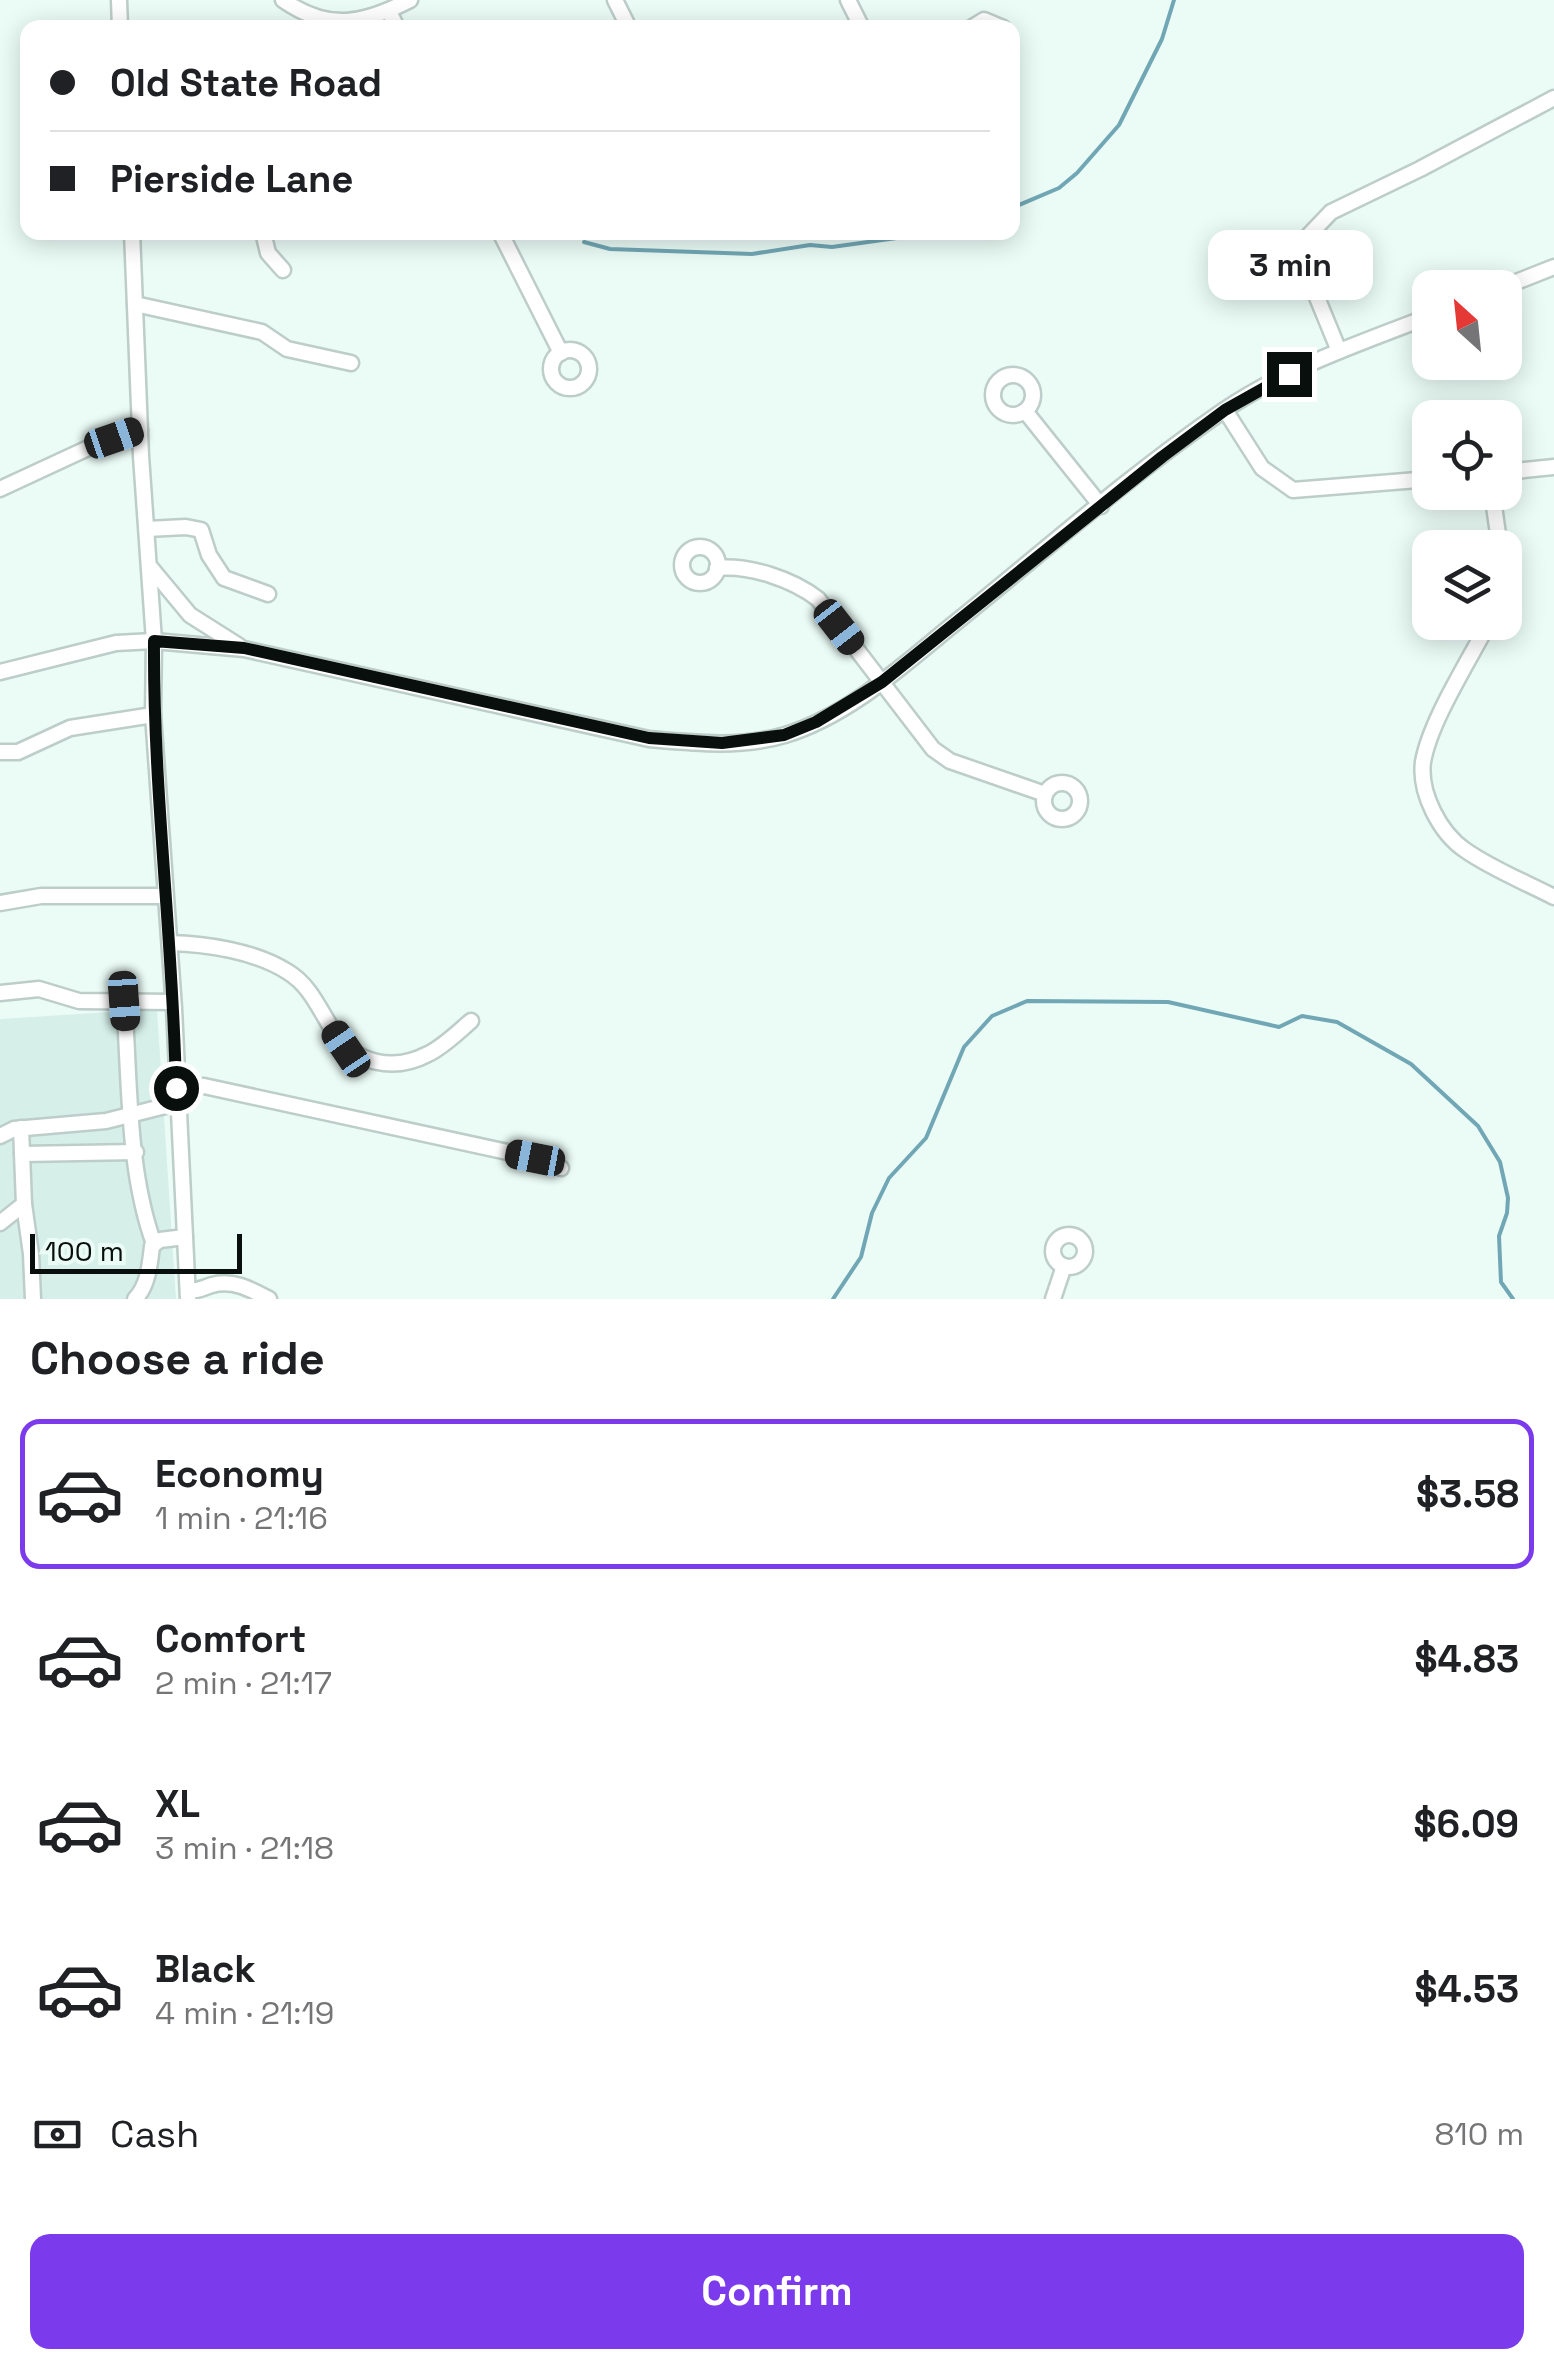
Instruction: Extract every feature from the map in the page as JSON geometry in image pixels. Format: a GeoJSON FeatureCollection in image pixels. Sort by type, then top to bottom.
{"type":"FeatureCollection","features":[{"type":"Feature","properties":{"kind":"street"},"geometry":{"type":"LineString","coordinates":[[283,0],[308,14],[335,20]]}},
{"type":"Feature","properties":{"kind":"street"},"geometry":{"type":"LineString","coordinates":[[364,20],[410,0]]}},
{"type":"Feature","properties":{"kind":"street"},"geometry":{"type":"LineString","coordinates":[[389,11],[393,20]]}},
{"type":"Feature","properties":{"kind":"street"},"geometry":{"type":"LineString","coordinates":[[1339,352],[1307,273],[1304,254],[1308,235],[1331,212],[1420,170],[1554,98]]}},
{"type":"Feature","properties":{"kind":"street"},"geometry":{"type":"LineString","coordinates":[[132,240],[154,641],[153,715],[174,1002],[185,1237],[198,1295],[213,1285],[249,1286],[260,1297]]}},
{"type":"Feature","properties":{"kind":"street"},"geometry":{"type":"LineString","coordinates":[[265,240],[268,253],[284,270]]}},
{"type":"Feature","properties":{"kind":"street"},"geometry":{"type":"LineString","coordinates":[[504,240],[561,353]]}},
{"type":"Feature","properties":{"kind":"street"},"geometry":{"type":"LineString","coordinates":[[1522,280],[1554,267]]}},
{"type":"Feature","properties":{"kind":"street"},"geometry":{"type":"LineString","coordinates":[[135,304],[262,332],[287,349],[351,363]]}},
{"type":"Feature","properties":{"kind":"street"},"geometry":{"type":"LineString","coordinates":[[0,672],[98,646],[154,641],[244,648],[649,738],[700,744],[784,735],[816,722],[882,682],[1225,410],[1289,374],[1412,323]]}},
{"type":"Feature","properties":{"kind":"street"},"geometry":{"type":"LineString","coordinates":[[1225,410],[1262,468],[1293,490],[1412,480]]}},
{"type":"Feature","properties":{"kind":"street"},"geometry":{"type":"LineString","coordinates":[[1025,411],[1101,506]]}},
{"type":"Feature","properties":{"kind":"street"},"geometry":{"type":"LineString","coordinates":[[0,489],[99,443],[140,430]]}},
{"type":"Feature","properties":{"kind":"street"},"geometry":{"type":"LineString","coordinates":[[1522,470],[1554,467]]}},
{"type":"Feature","properties":{"kind":"street"},"geometry":{"type":"LineString","coordinates":[[147,529],[202,530],[208,555],[224,578],[268,594]]}},
{"type":"Feature","properties":{"kind":"street"},"geometry":{"type":"LineString","coordinates":[[717,568],[729,567],[796,583],[818,600],[933,749],[950,760],[1045,794]]}},
{"type":"Feature","properties":{"kind":"street"},"geometry":{"type":"LineString","coordinates":[[150,568],[190,614],[244,648]]}},
{"type":"Feature","properties":{"kind":"street"},"geometry":{"type":"LineString","coordinates":[[1481,640],[1432,734],[1423,764],[1425,786],[1434,814],[1463,849],[1554,896]]}},
{"type":"Feature","properties":{"kind":"street"},"geometry":{"type":"LineString","coordinates":[[0,752],[18,752],[70,728],[153,715]]}},
{"type":"Feature","properties":{"kind":"street"},"geometry":{"type":"LineString","coordinates":[[0,903],[41,896],[164,896]]}},
{"type":"Feature","properties":{"kind":"street"},"geometry":{"type":"LineString","coordinates":[[170,942],[230,949],[288,972],[315,998],[346,1049],[372,1063],[399,1063],[428,1054],[471,1021]]}},
{"type":"Feature","properties":{"kind":"street"},"geometry":{"type":"LineString","coordinates":[[0,994],[39,989],[79,1001],[174,1002]]}},
{"type":"Feature","properties":{"kind":"street"},"geometry":{"type":"LineString","coordinates":[[124,1001],[143,1213],[154,1244],[142,1292],[134,1299]]}},
{"type":"Feature","properties":{"kind":"street"},"geometry":{"type":"LineString","coordinates":[[0,1136],[21,1128],[133,1114],[204,1086],[535,1158],[561,1168]]}},
{"type":"Feature","properties":{"kind":"street"},"geometry":{"type":"LineString","coordinates":[[21,1128],[32,1299]]}},
{"type":"Feature","properties":{"kind":"street"},"geometry":{"type":"LineString","coordinates":[[22,1154],[136,1152]]}},
{"type":"Feature","properties":{"kind":"street"},"geometry":{"type":"LineString","coordinates":[[0,1223],[24,1204]]}},
{"type":"Feature","properties":{"kind":"street"},"geometry":{"type":"LineString","coordinates":[[154,1244],[185,1237]]}},
{"type":"Feature","properties":{"kind":"street"},"geometry":{"type":"LineString","coordinates":[[1053,1299],[1064,1266]]}},
{"type":"Feature","properties":{"kind":"shaded area"},"geometry":{"type":"Polygon","coordinates":[[[157,1009],[176,1299],[0,1299],[0,1019],[157,1009]]]}},
{"type":"Feature","properties":{"kind":"waterway"},"geometry":{"type":"LineString","coordinates":[[1020,205],[1059,188],[1119,125],[1162,39],[1174,0]]}},
{"type":"Feature","properties":{"kind":"waterway"},"geometry":{"type":"LineString","coordinates":[[584,242],[610,249],[752,254],[882,240]]}},
{"type":"Feature","properties":{"kind":"waterway"},"geometry":{"type":"LineString","coordinates":[[833,1299],[861,1257],[872,1213],[889,1178],[926,1138],[964,1047],[992,1016],[1027,1001],[1168,1002],[1279,1027],[1302,1016],[1337,1022],[1411,1064],[1478,1126],[1500,1162],[1508,1198],[1499,1236],[1501,1282],[1513,1299]]}},
{"type":"Feature","properties":{"kind":"route"},"geometry":{"type":"LineString","coordinates":[[176,1088],[153,715],[154,641],[244,648],[649,738],[700,744],[784,735],[816,722],[882,682],[1162,457],[1225,410],[1289,374]]}}]}
